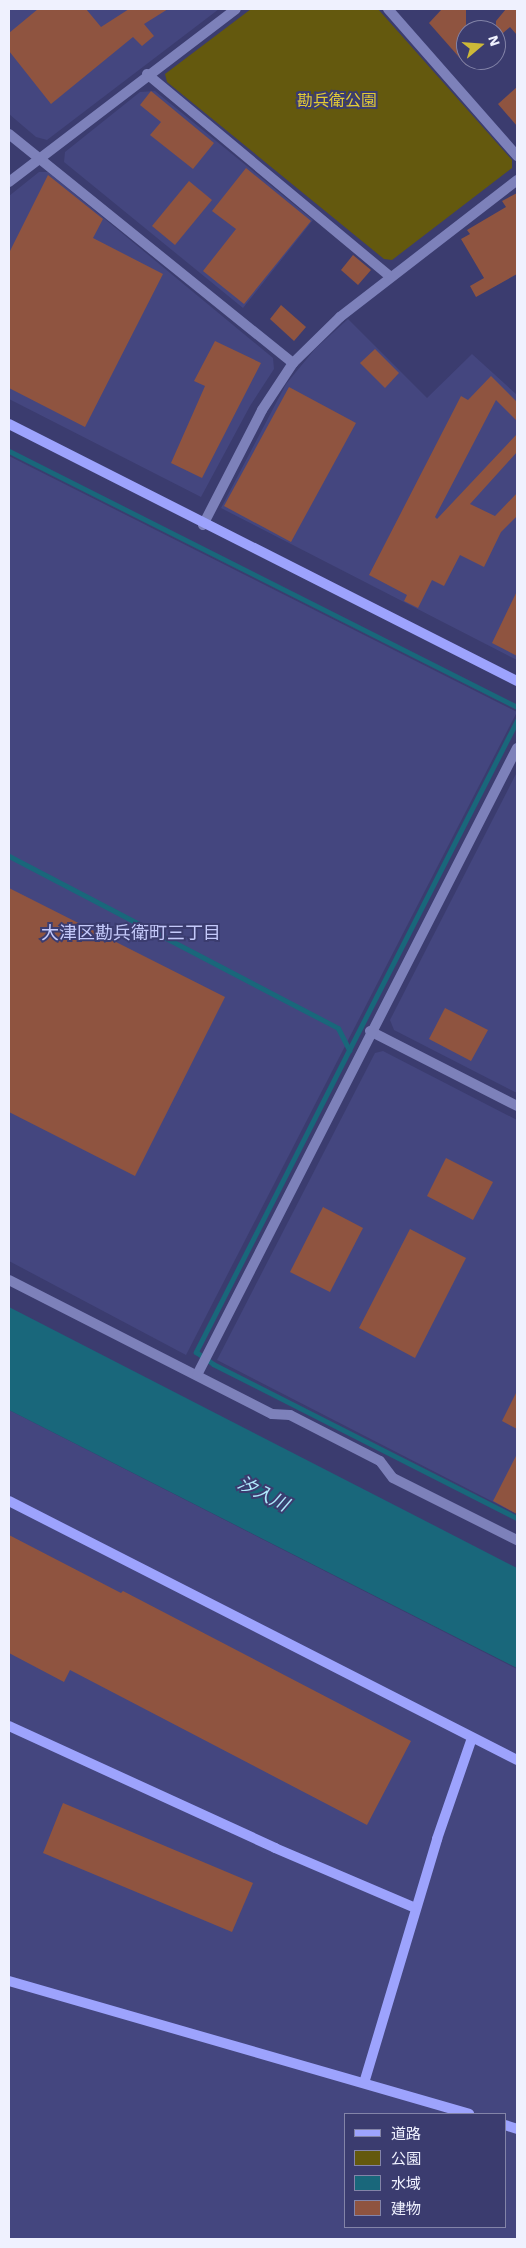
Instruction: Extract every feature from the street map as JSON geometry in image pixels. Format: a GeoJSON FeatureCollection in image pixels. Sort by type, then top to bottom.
{"type":"FeatureCollection","features":[{"type":"Feature","properties":{"kind":"street"},"geometry":{"type":"LineString","coordinates":[[9,182],[37,158],[236,9]]}},
{"type":"Feature","properties":{"kind":"street"},"geometry":{"type":"LineString","coordinates":[[388,9],[517,156]]}},
{"type":"Feature","properties":{"kind":"street"},"geometry":{"type":"LineString","coordinates":[[148,74],[391,276]]}},
{"type":"Feature","properties":{"kind":"street"},"geometry":{"type":"LineString","coordinates":[[9,134],[293,363]]}},
{"type":"Feature","properties":{"kind":"street"},"geometry":{"type":"LineString","coordinates":[[203,524],[262,410],[293,363],[340,317],[517,180]]}},
{"type":"Feature","properties":{"kind":"street"},"geometry":{"type":"LineString","coordinates":[[9,424],[203,524],[517,681]]}},
{"type":"Feature","properties":{"kind":"street"},"geometry":{"type":"LineString","coordinates":[[197,1375],[370,1031],[517,748]]}},
{"type":"Feature","properties":{"kind":"street"},"geometry":{"type":"LineString","coordinates":[[370,1031],[517,1106]]}},
{"type":"Feature","properties":{"kind":"street"},"geometry":{"type":"LineString","coordinates":[[9,1280],[272,1414],[290,1415],[380,1461],[393,1478],[517,1540]]}},
{"type":"Feature","properties":{"kind":"street"},"geometry":{"type":"LineString","coordinates":[[9,1501],[517,1760]]}},
{"type":"Feature","properties":{"kind":"street"},"geometry":{"type":"LineString","coordinates":[[9,1726],[275,1848],[416,1908]]}},
{"type":"Feature","properties":{"kind":"street"},"geometry":{"type":"LineString","coordinates":[[364,2084],[416,1908],[472,1738]]}},
{"type":"Feature","properties":{"kind":"street"},"geometry":{"type":"LineString","coordinates":[[9,1981],[466,2113]]}},
{"type":"Feature","properties":{"kind":"shaded area"},"geometry":{"type":"Polygon","coordinates":[[[9,9],[219,9],[47,140],[36,137],[9,114],[9,9]]]}},
{"type":"Feature","properties":{"kind":"shaded area"},"geometry":{"type":"Polygon","coordinates":[[[155,91],[313,220],[243,308],[64,162],[65,152],[140,92],[155,91]]]}},
{"type":"Feature","properties":{"kind":"shaded area"},"geometry":{"type":"Polygon","coordinates":[[[39,172],[48,172],[273,358],[274,369],[250,406],[201,497],[9,399],[9,196],[39,172]]]}},
{"type":"Feature","properties":{"kind":"shaded area"},"geometry":{"type":"Polygon","coordinates":[[[348,319],[427,398],[472,354],[517,395],[517,660],[221,508],[286,384],[315,349],[348,319]]]}},
{"type":"Feature","properties":{"kind":"shaded area"},"geometry":{"type":"Polygon","coordinates":[[[9,456],[517,712],[186,1355],[9,1261],[9,456]]]}},
{"type":"Feature","properties":{"kind":"shaded area"},"geometry":{"type":"Polygon","coordinates":[[[517,772],[517,1093],[394,1030],[390,1020],[517,772]]]}},
{"type":"Feature","properties":{"kind":"shaded area"},"geometry":{"type":"Polygon","coordinates":[[[383,1051],[517,1120],[517,1514],[217,1360],[375,1053],[383,1051]]]}},
{"type":"Feature","properties":{"kind":"shaded area"},"geometry":{"type":"Polygon","coordinates":[[[9,1410],[517,1669],[517,2239],[9,2239],[9,1410]]]}},
{"type":"Feature","properties":{"kind":"green space","name":"勘兵衛公園"},"geometry":{"type":"Polygon","coordinates":[[[251,9],[378,9],[512,160],[512,168],[392,260],[384,259],[167,82],[165,74],[251,9]]]}},
{"type":"Feature","properties":{"kind":"water","name":"汐入川"},"geometry":{"type":"Polygon","coordinates":[[[9,1307],[517,1568],[517,1668],[9,1410],[9,1307]]]}},
{"type":"Feature","properties":{"kind":"building"},"geometry":{"type":"Polygon","coordinates":[[[38,9],[86,9],[101,27],[129,9],[168,9],[144,24],[154,36],[142,46],[133,37],[51,104],[9,51],[9,33],[38,9]]]}},
{"type":"Feature","properties":{"kind":"building"},"geometry":{"type":"Polygon","coordinates":[[[442,9],[466,9],[466,20],[456,20],[456,54],[429,23],[442,9]]]}},
{"type":"Feature","properties":{"kind":"building"},"geometry":{"type":"Polygon","coordinates":[[[506,9],[517,9],[517,35],[510,27],[506,30],[506,20],[497,20],[506,9]]]}},
{"type":"Feature","properties":{"kind":"building"},"geometry":{"type":"Polygon","coordinates":[[[517,87],[517,126],[498,104],[517,87]]]}},
{"type":"Feature","properties":{"kind":"building"},"geometry":{"type":"Polygon","coordinates":[[[151,91],[214,143],[193,169],[150,135],[161,122],[140,105],[151,91]]]}},
{"type":"Feature","properties":{"kind":"building"},"geometry":{"type":"Polygon","coordinates":[[[246,168],[311,221],[244,304],[203,271],[236,229],[212,211],[246,168]]]}},
{"type":"Feature","properties":{"kind":"building"},"geometry":{"type":"Polygon","coordinates":[[[48,175],[103,219],[93,238],[163,274],[85,427],[9,388],[9,253],[48,175]]]}},
{"type":"Feature","properties":{"kind":"building"},"geometry":{"type":"Polygon","coordinates":[[[189,181],[212,200],[175,245],[152,226],[189,181]]]}},
{"type":"Feature","properties":{"kind":"building"},"geometry":{"type":"Polygon","coordinates":[[[517,193],[517,274],[476,297],[470,286],[484,278],[461,239],[470,234],[467,230],[506,207],[502,201],[517,193]]]}},
{"type":"Feature","properties":{"kind":"building"},"geometry":{"type":"Polygon","coordinates":[[[353,255],[371,270],[358,285],[341,270],[353,255]]]}},
{"type":"Feature","properties":{"kind":"building"},"geometry":{"type":"Polygon","coordinates":[[[281,305],[306,327],[294,341],[270,319],[281,305]]]}},
{"type":"Feature","properties":{"kind":"building"},"geometry":{"type":"Polygon","coordinates":[[[215,341],[261,363],[202,478],[171,463],[205,386],[194,381],[215,341]]]}},
{"type":"Feature","properties":{"kind":"building"},"geometry":{"type":"Polygon","coordinates":[[[375,349],[399,373],[385,388],[360,363],[375,349]]]}},
{"type":"Feature","properties":{"kind":"building"},"geometry":{"type":"Polygon","coordinates":[[[491,376],[517,402],[517,421],[496,400],[435,517],[437,519],[517,434],[517,452],[470,504],[495,516],[517,493],[517,516],[501,532],[484,567],[460,555],[444,586],[432,580],[418,608],[404,601],[407,595],[369,575],[461,396],[468,400],[491,376]]]}},
{"type":"Feature","properties":{"kind":"building"},"geometry":{"type":"Polygon","coordinates":[[[289,387],[356,423],[291,542],[224,506],[289,387]]]}},
{"type":"Feature","properties":{"kind":"building"},"geometry":{"type":"Polygon","coordinates":[[[517,591],[517,656],[492,643],[517,591]]]}},
{"type":"Feature","properties":{"kind":"building"},"geometry":{"type":"Polygon","coordinates":[[[9,888],[225,997],[135,1176],[9,1112],[9,888]]]}},
{"type":"Feature","properties":{"kind":"building"},"geometry":{"type":"Polygon","coordinates":[[[445,1008],[488,1030],[471,1061],[429,1039],[445,1008]]]}},
{"type":"Feature","properties":{"kind":"building"},"geometry":{"type":"Polygon","coordinates":[[[446,1158],[493,1182],[473,1220],[427,1196],[446,1158]]]}},
{"type":"Feature","properties":{"kind":"building"},"geometry":{"type":"Polygon","coordinates":[[[323,1207],[363,1228],[330,1292],[290,1272],[323,1207]]]}},
{"type":"Feature","properties":{"kind":"building"},"geometry":{"type":"Polygon","coordinates":[[[410,1229],[466,1258],[415,1358],[359,1328],[410,1229]]]}},
{"type":"Feature","properties":{"kind":"building"},"geometry":{"type":"Polygon","coordinates":[[[517,1391],[517,1429],[502,1421],[517,1391]]]}},
{"type":"Feature","properties":{"kind":"building"},"geometry":{"type":"Polygon","coordinates":[[[517,1454],[517,1514],[493,1501],[517,1454]]]}},
{"type":"Feature","properties":{"kind":"building"},"geometry":{"type":"Polygon","coordinates":[[[9,1535],[121,1593],[123,1591],[411,1741],[367,1825],[70,1670],[64,1682],[9,1653],[9,1535]]]}},
{"type":"Feature","properties":{"kind":"building"},"geometry":{"type":"Polygon","coordinates":[[[63,1803],[253,1883],[232,1932],[43,1853],[63,1803]]]}},
{"type":"Feature","properties":{"kind":"waterway"},"geometry":{"type":"LineString","coordinates":[[9,451],[517,707]]}},
{"type":"Feature","properties":{"kind":"waterway"},"geometry":{"type":"LineString","coordinates":[[349,1050],[517,720]]}},
{"type":"Feature","properties":{"kind":"waterway"},"geometry":{"type":"LineString","coordinates":[[9,856],[338,1028],[349,1050],[196,1352],[213,1364],[517,1518]]}},
{"type":"Feature","properties":{"kind":"district","name":"大津区勘兵衛町三丁目"},"geometry":{"type":"Point","coordinates":[131,933]}}]}
